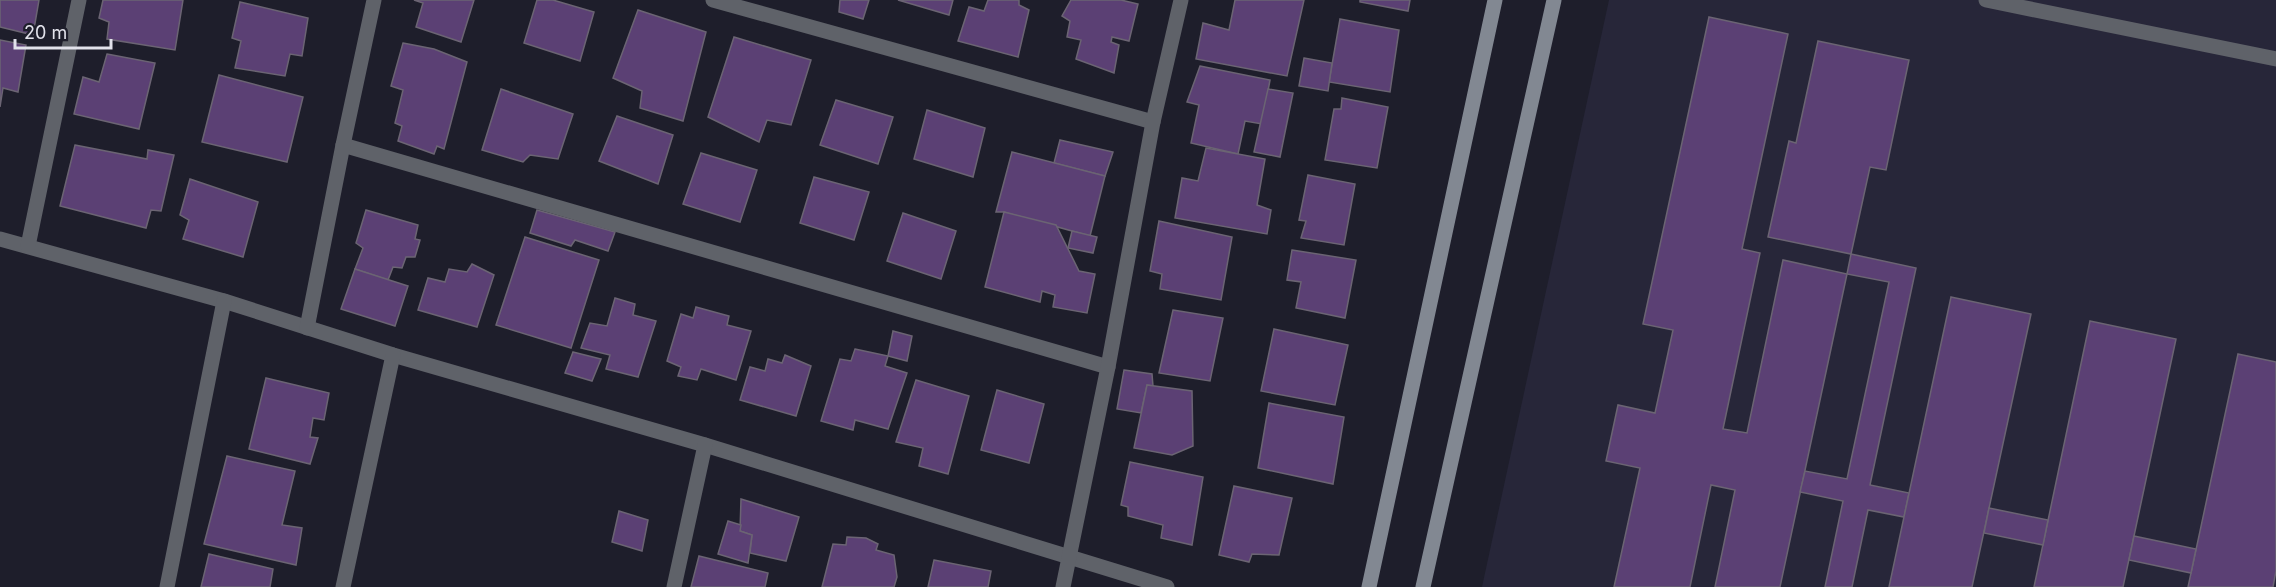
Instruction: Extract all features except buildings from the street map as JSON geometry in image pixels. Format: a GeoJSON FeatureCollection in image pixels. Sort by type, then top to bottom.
{"type":"FeatureCollection","features":[{"type":"Feature","properties":{"kind":"street"},"geometry":{"type":"LineString","coordinates":[[28,246],[79,0]]}},
{"type":"Feature","properties":{"kind":"street"},"geometry":{"type":"LineString","coordinates":[[307,328],[374,0]]}},
{"type":"Feature","properties":{"kind":"street"},"geometry":{"type":"LineString","coordinates":[[713,0],[1153,122]]}},
{"type":"Feature","properties":{"kind":"street"},"geometry":{"type":"LineString","coordinates":[[1063,587],[1108,367],[1153,122],[1181,0]]}},
{"type":"Feature","properties":{"kind":"street"},"geometry":{"type":"LineString","coordinates":[[1369,587],[1495,0]]}},
{"type":"Feature","properties":{"kind":"street"},"geometry":{"type":"LineString","coordinates":[[1423,587],[1554,0]]}},
{"type":"Feature","properties":{"kind":"street"},"geometry":{"type":"LineString","coordinates":[[1986,0],[2276,59]]}},
{"type":"Feature","properties":{"kind":"street"},"geometry":{"type":"LineString","coordinates":[[343,145],[1108,367]]}},
{"type":"Feature","properties":{"kind":"street"},"geometry":{"type":"LineString","coordinates":[[0,239],[224,301],[393,355],[705,445],[1167,587]]}},
{"type":"Feature","properties":{"kind":"street"},"geometry":{"type":"LineString","coordinates":[[167,587],[224,301]]}},
{"type":"Feature","properties":{"kind":"street"},"geometry":{"type":"LineString","coordinates":[[344,587],[393,355]]}},
{"type":"Feature","properties":{"kind":"street"},"geometry":{"type":"LineString","coordinates":[[674,587],[705,445]]}},
{"type":"Feature","properties":{"kind":"shaded area"},"geometry":{"type":"Polygon","coordinates":[[[1609,0],[2276,0],[2276,587],[1482,587],[1609,0]]]}}]}
